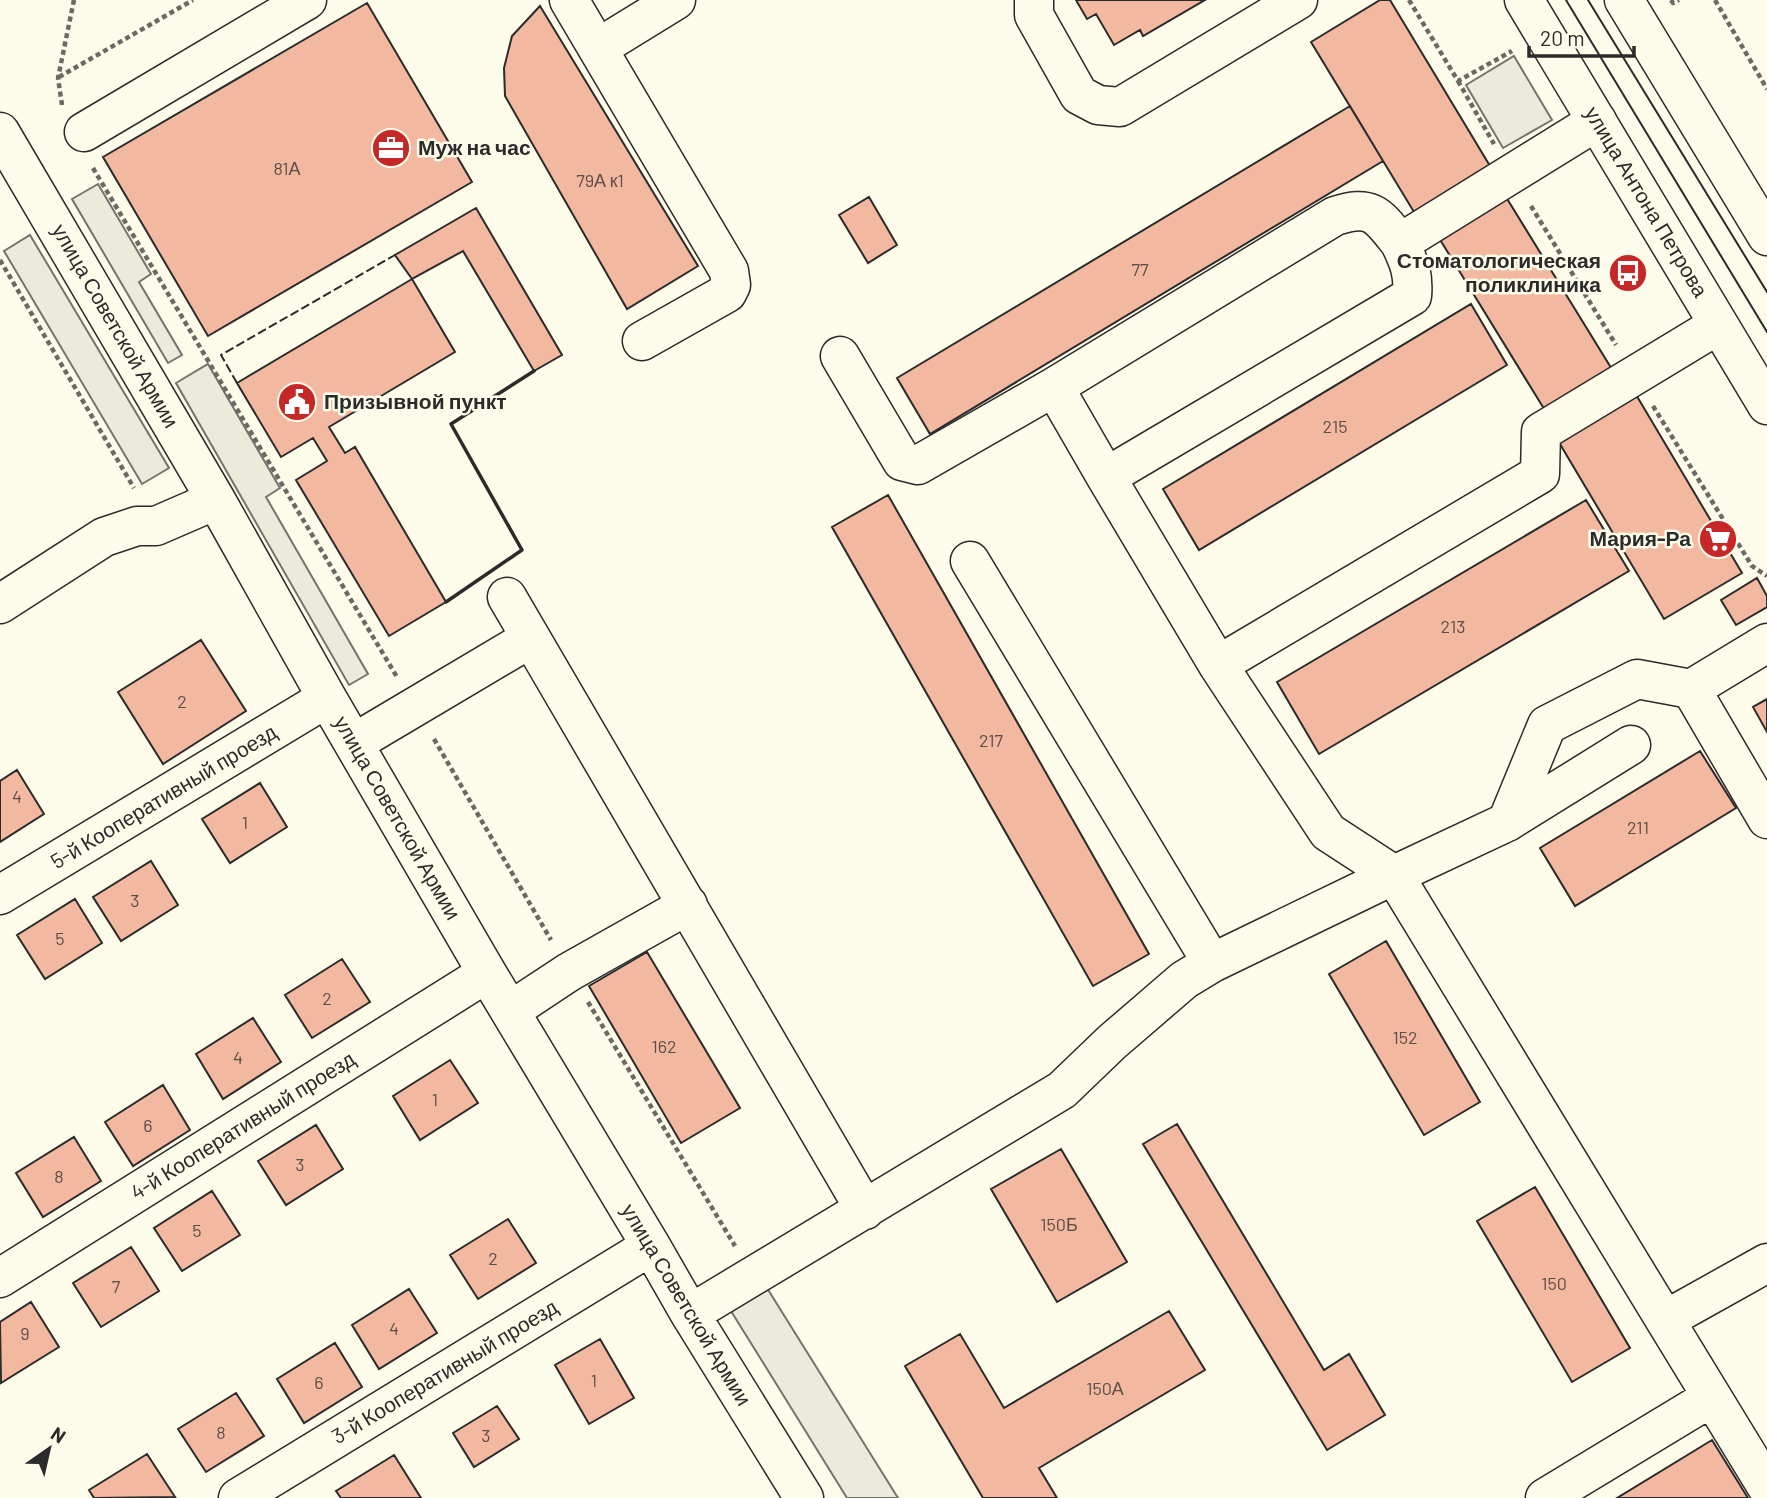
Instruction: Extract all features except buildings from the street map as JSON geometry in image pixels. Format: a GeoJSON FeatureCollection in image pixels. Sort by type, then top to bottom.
{"type":"FeatureCollection","features":[{"type":"Feature","properties":{"kind":"street"},"geometry":{"type":"LineString","coordinates":[[77,132],[307,0]]}},
{"type":"Feature","properties":{"kind":"street"},"geometry":{"type":"LineString","coordinates":[[569,0],[729,271],[731,285],[727,293],[642,341]]}},
{"type":"Feature","properties":{"kind":"street"},"geometry":{"type":"LineString","coordinates":[[598,48],[676,0]]}},
{"type":"Feature","properties":{"kind":"street"},"geometry":{"type":"LineString","coordinates":[[1034,0],[1034,15],[1079,95],[1098,105],[1120,107],[1298,0]]}},
{"type":"Feature","properties":{"kind":"street","name":"улица Антона Петрова"},"geometry":{"type":"LineString","coordinates":[[1524,0],[1767,405]]}},
{"type":"Feature","properties":{"kind":"street"},"geometry":{"type":"LineString","coordinates":[[1624,0],[1767,236]]}},
{"type":"Feature","properties":{"kind":"street"},"geometry":{"type":"LineString","coordinates":[[1400,243],[1597,121]]}},
{"type":"Feature","properties":{"kind":"street","name":"улица Советской Армии"},"geometry":{"type":"LineString","coordinates":[[0,132],[216,500],[327,698],[487,973],[690,1314],[804,1498]]}},
{"type":"Feature","properties":{"kind":"street"},"geometry":{"type":"LineString","coordinates":[[840,356],[902,461],[918,465],[1054,387],[1335,216],[1366,211],[1377,216],[1400,243],[1408,260],[1414,279],[1412,296],[1106,477]]}},
{"type":"Feature","properties":{"kind":"street"},"geometry":{"type":"LineString","coordinates":[[1218,665],[1540,474],[1541,432],[1718,324]]}},
{"type":"Feature","properties":{"kind":"street"},"geometry":{"type":"LineString","coordinates":[[1054,387],[1218,665],[1328,832],[1394,874],[1767,1487]]}},
{"type":"Feature","properties":{"kind":"street"},"geometry":{"type":"LineString","coordinates":[[0,604],[104,537],[137,526],[156,526],[216,500]]}},
{"type":"Feature","properties":{"kind":"street"},"geometry":{"type":"LineString","coordinates":[[970,561],[1212,963]]}},
{"type":"Feature","properties":{"kind":"street"},"geometry":{"type":"LineString","coordinates":[[507,597],[865,1210]]}},
{"type":"Feature","properties":{"kind":"street"},"geometry":{"type":"LineString","coordinates":[[354,743],[531,638]]}},
{"type":"Feature","properties":{"kind":"street"},"geometry":{"type":"LineString","coordinates":[[1507,822],[1547,725],[1637,679],[1691,689],[1767,643]]}},
{"type":"Feature","properties":{"kind":"street"},"geometry":{"type":"LineString","coordinates":[[1691,689],[1767,819]]}},
{"type":"Feature","properties":{"kind":"street","name":"5-й Кооперативный проезд"},"geometry":{"type":"LineString","coordinates":[[0,895],[327,698]]}},
{"type":"Feature","properties":{"kind":"street"},"geometry":{"type":"LineString","coordinates":[[690,1314],[1062,1090],[1112,1042],[1184,980],[1212,963],[1507,822],[1631,745]]}},
{"type":"Feature","properties":{"kind":"street"},"geometry":{"type":"LineString","coordinates":[[510,1011],[569,972],[688,905]]}},
{"type":"Feature","properties":{"kind":"street","name":"4-й Кооперативный проезд"},"geometry":{"type":"LineString","coordinates":[[0,1278],[487,973]]}},
{"type":"Feature","properties":{"kind":"street","name":"3-й Кооперативный проезд"},"geometry":{"type":"LineString","coordinates":[[239,1498],[651,1246]]}},
{"type":"Feature","properties":{"kind":"street"},"geometry":{"type":"LineString","coordinates":[[1665,1320],[1767,1263]]}},
{"type":"Feature","properties":{"kind":"street"},"geometry":{"type":"LineString","coordinates":[[1545,1498],[1712,1397]]}},
{"type":"Feature","properties":{"kind":"path"},"geometry":{"type":"LineString","coordinates":[[74,0],[58,78],[93,167],[415,707]]}},
{"type":"Feature","properties":{"kind":"path"},"geometry":{"type":"LineString","coordinates":[[58,78],[193,0]]}},
{"type":"Feature","properties":{"kind":"path"},"geometry":{"type":"LineString","coordinates":[[1409,0],[1511,174],[1752,566],[1767,576]]}},
{"type":"Feature","properties":{"kind":"path"},"geometry":{"type":"LineString","coordinates":[[1671,0],[1674,3],[1679,0]]}},
{"type":"Feature","properties":{"kind":"path"},"geometry":{"type":"LineString","coordinates":[[1715,0],[1767,89]]}},
{"type":"Feature","properties":{"kind":"path"},"geometry":{"type":"LineString","coordinates":[[1458,81],[1543,33]]}},
{"type":"Feature","properties":{"kind":"path"},"geometry":{"type":"LineString","coordinates":[[0,260],[156,526]]}},
{"type":"Feature","properties":{"kind":"shaded area"},"geometry":{"type":"Polygon","coordinates":[[[1514,56],[1552,120],[1503,148],[1466,85],[1514,56]]]}},
{"type":"Feature","properties":{"kind":"shaded area"},"geometry":{"type":"Polygon","coordinates":[[[98,184],[151,274],[139,282],[182,355],[168,363],[72,199],[98,184]]]}},
{"type":"Feature","properties":{"kind":"shaded area"},"geometry":{"type":"Polygon","coordinates":[[[30,235],[169,468],[142,484],[4,251],[30,235]]]}},
{"type":"Feature","properties":{"kind":"shaded area"},"geometry":{"type":"Polygon","coordinates":[[[208,364],[280,488],[266,497],[368,674],[349,685],[176,383],[208,364]]]}},
{"type":"Feature","properties":{"kind":"shaded area"},"geometry":{"type":"Polygon","coordinates":[[[767,1288],[898,1498],[847,1498],[731,1311],[767,1288]]]}},
{"type":"Feature","properties":{"kind":"tram line"},"geometry":{"type":"LineString","coordinates":[[1566,0],[1767,332]]}},
{"type":"Feature","properties":{"kind":"tram line"},"geometry":{"type":"LineString","coordinates":[[1588,0],[1767,292]]}},
{"type":"Feature","properties":{"kind":"fence"},"geometry":{"type":"LineString","coordinates":[[237,383],[221,355],[395,255]]}},
{"type":"Feature","properties":{"kind":"wall"},"geometry":{"type":"LineString","coordinates":[[446,602],[522,550],[451,424],[534,371]]}},
{"type":"Feature","properties":{"kind":"place","name":"Муж на час"},"geometry":{"type":"Point","coordinates":[391,148]}},
{"type":"Feature","properties":{"kind":"place","name":"Стоматологическая поликлиника"},"geometry":{"type":"Point","coordinates":[1628,273]}},
{"type":"Feature","properties":{"kind":"place","name":"Призывной пункт"},"geometry":{"type":"Point","coordinates":[297,402]}},
{"type":"Feature","properties":{"kind":"place","name":"Мария-Ра"},"geometry":{"type":"Point","coordinates":[1718,539]}}]}
